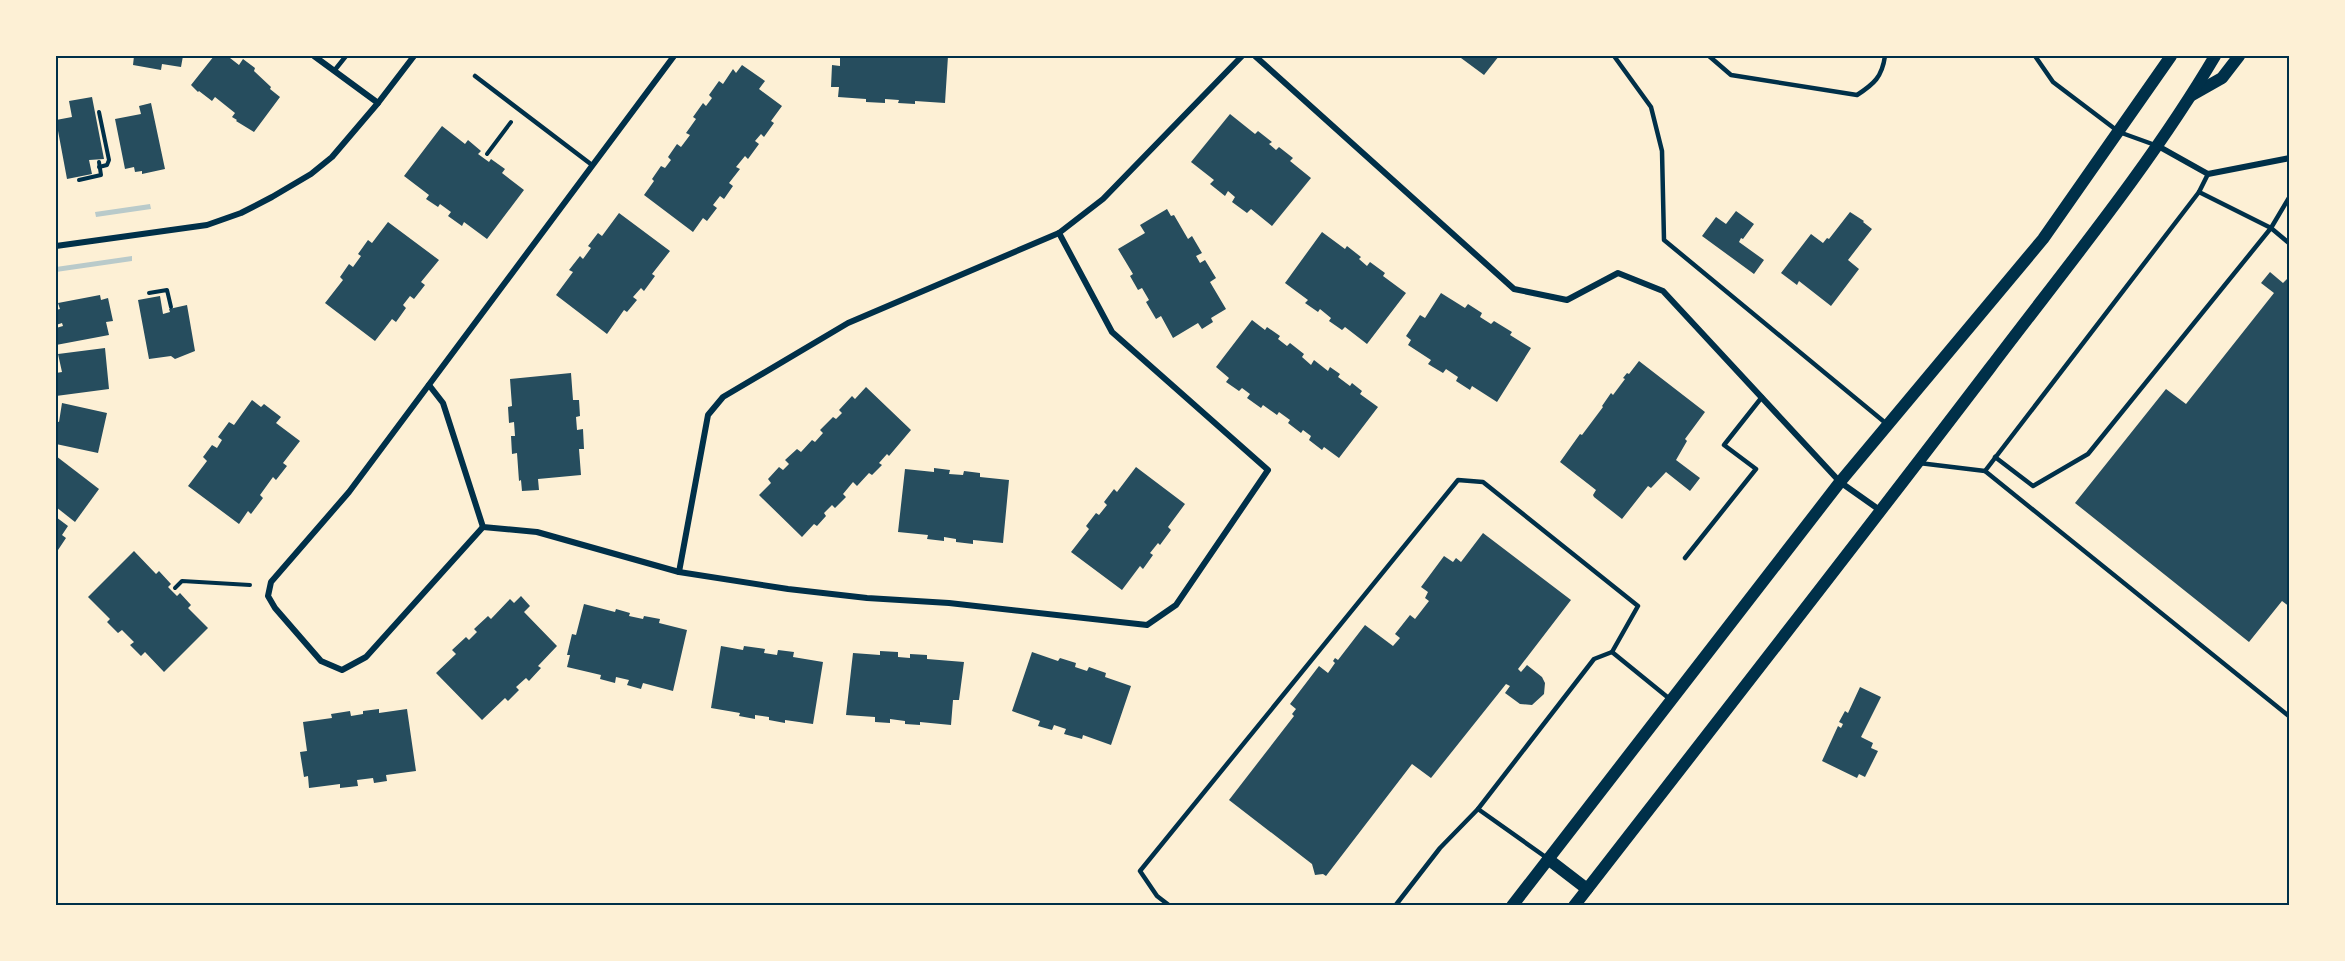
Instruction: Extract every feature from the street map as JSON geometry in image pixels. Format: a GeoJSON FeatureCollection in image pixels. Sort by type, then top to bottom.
{"type":"FeatureCollection","features":[{"type":"Feature","properties":{"kind":"main road"},"geometry":{"type":"LineString","coordinates":[[1512,906],[1839,482],[2043,239],[2171,56]]}},
{"type":"Feature","properties":{"kind":"main road"},"geometry":{"type":"LineString","coordinates":[[1574,906],[1881,511],[2157,146],[2215,56]]}},
{"type":"Feature","properties":{"kind":"main road"},"geometry":{"type":"LineString","coordinates":[[2191,96],[2222,78],[2239,56]]}},
{"type":"Feature","properties":{"kind":"main road"},"geometry":{"type":"LineString","coordinates":[[1548,859],[1587,889]]}},
{"type":"Feature","properties":{"kind":"street"},"geometry":{"type":"LineString","coordinates":[[314,56],[378,103]]}},
{"type":"Feature","properties":{"kind":"street"},"geometry":{"type":"LineString","coordinates":[[56,246],[207,225],[242,213],[311,174],[325,163],[353,134],[414,56]]}},
{"type":"Feature","properties":{"kind":"street"},"geometry":{"type":"LineString","coordinates":[[483,526],[366,657],[342,670],[321,661],[267,596],[271,582],[349,492],[674,56]]}},
{"type":"Feature","properties":{"kind":"street"},"geometry":{"type":"LineString","coordinates":[[679,572],[708,416],[723,397],[848,322],[1059,233],[1102,200],[1242,56]]}},
{"type":"Feature","properties":{"kind":"street"},"geometry":{"type":"LineString","coordinates":[[1256,56],[1514,289],[1567,300],[1618,273],[1663,291],[1839,482],[1881,511]]}},
{"type":"Feature","properties":{"kind":"street"},"geometry":{"type":"LineString","coordinates":[[2157,146],[2208,174],[2289,158]]}},
{"type":"Feature","properties":{"kind":"street"},"geometry":{"type":"LineString","coordinates":[[483,526],[537,532],[679,572],[788,589],[867,598],[949,603],[1147,625],[1176,605],[1268,470],[1112,332],[1059,233]]}},
{"type":"Feature","properties":{"kind":"street"},"geometry":{"type":"LineString","coordinates":[[429,385],[443,403],[483,526]]}},
{"type":"Feature","properties":{"kind":"lane"},"geometry":{"type":"LineString","coordinates":[[334,71],[346,56]]}},
{"type":"Feature","properties":{"kind":"lane"},"geometry":{"type":"LineString","coordinates":[[1614,56],[1651,106],[1662,151],[1664,240],[1888,424]]}},
{"type":"Feature","properties":{"kind":"lane"},"geometry":{"type":"LineString","coordinates":[[1709,56],[1731,75],[1857,95],[1875,84],[1884,65],[1885,56]]}},
{"type":"Feature","properties":{"kind":"lane"},"geometry":{"type":"LineString","coordinates":[[2034,56],[2053,82],[2119,132],[2157,146]]}},
{"type":"Feature","properties":{"kind":"lane"},"geometry":{"type":"LineString","coordinates":[[475,76],[592,165]]}},
{"type":"Feature","properties":{"kind":"lane"},"geometry":{"type":"LineString","coordinates":[[1985,471],[2199,192],[2208,174]]}},
{"type":"Feature","properties":{"kind":"lane"},"geometry":{"type":"LineString","coordinates":[[2199,192],[2271,228],[2289,244]]}},
{"type":"Feature","properties":{"kind":"lane"},"geometry":{"type":"LineString","coordinates":[[1995,457],[2032,486],[2088,454],[2271,228],[2289,196]]}},
{"type":"Feature","properties":{"kind":"lane"},"geometry":{"type":"LineString","coordinates":[[1685,558],[1756,469],[1724,445],[1761,398]]}},
{"type":"Feature","properties":{"kind":"lane"},"geometry":{"type":"LineString","coordinates":[[1918,462],[1985,471],[2289,717]]}},
{"type":"Feature","properties":{"kind":"lane"},"geometry":{"type":"LineString","coordinates":[[1170,906],[1157,896],[1140,871],[1458,480],[1484,482],[1638,606],[1612,652],[1594,659],[1478,809],[1440,848],[1395,906]]}},
{"type":"Feature","properties":{"kind":"lane"},"geometry":{"type":"LineString","coordinates":[[1612,652],[1671,700]]}},
{"type":"Feature","properties":{"kind":"lane"},"geometry":{"type":"LineString","coordinates":[[1478,809],[1548,859]]}},
{"type":"Feature","properties":{"kind":"path"},"geometry":{"type":"LineString","coordinates":[[79,180],[101,175],[99,164],[107,165],[109,160],[99,112]]}},
{"type":"Feature","properties":{"kind":"path"},"geometry":{"type":"LineString","coordinates":[[487,154],[511,122]]}},
{"type":"Feature","properties":{"kind":"path"},"geometry":{"type":"LineString","coordinates":[[149,293],[167,291],[171,307]]}},
{"type":"Feature","properties":{"kind":"path"},"geometry":{"type":"LineString","coordinates":[[175,588],[182,580],[250,585]]}},
{"type":"Feature","properties":{"kind":"shaded area"},"geometry":{"type":"Polygon","coordinates":[[[150,204],[151,209],[96,217],[95,212],[150,204]]]}},
{"type":"Feature","properties":{"kind":"shaded area"},"geometry":{"type":"Polygon","coordinates":[[[132,256],[132,261],[56,272],[56,267],[132,256]]]}},
{"type":"Feature","properties":{"kind":"building"},"geometry":{"type":"Polygon","coordinates":[[[134,56],[183,56],[181,67],[162,64],[161,70],[133,65],[134,56]]]}},
{"type":"Feature","properties":{"kind":"building"},"geometry":{"type":"Polygon","coordinates":[[[214,56],[230,56],[239,65],[243,59],[255,68],[254,71],[280,97],[254,132],[236,121],[232,117],[235,113],[215,97],[212,101],[191,85],[214,56]]]}},
{"type":"Feature","properties":{"kind":"building"},"geometry":{"type":"Polygon","coordinates":[[[840,56],[948,56],[945,103],[915,101],[915,104],[898,103],[899,100],[885,99],[885,103],[866,102],[866,99],[838,97],[839,87],[831,87],[832,65],[840,66],[840,56]]]}},
{"type":"Feature","properties":{"kind":"building"},"geometry":{"type":"Polygon","coordinates":[[[1462,56],[1499,56],[1484,75],[1461,58],[1462,56]]]}},
{"type":"Feature","properties":{"kind":"building"},"geometry":{"type":"Polygon","coordinates":[[[742,65],[765,81],[759,89],[782,106],[771,121],[774,123],[764,137],[761,134],[755,141],[759,144],[748,159],[745,156],[736,167],[740,169],[729,183],[733,186],[724,199],[720,196],[713,205],[717,208],[707,221],[703,218],[693,232],[644,195],[661,166],[665,168],[671,160],[668,157],[677,144],[681,147],[690,135],[686,133],[696,119],[693,117],[703,103],[706,106],[712,98],[709,95],[719,81],[723,84],[733,69],[736,73],[742,65]]]}},
{"type":"Feature","properties":{"kind":"building"},"geometry":{"type":"Polygon","coordinates":[[[92,97],[104,159],[89,160],[92,174],[67,179],[56,120],[72,117],[69,101],[92,97]]]}},
{"type":"Feature","properties":{"kind":"building"},"geometry":{"type":"Polygon","coordinates":[[[151,103],[165,169],[142,174],[142,171],[135,172],[134,167],[125,169],[115,119],[141,114],[139,106],[151,103]]]}},
{"type":"Feature","properties":{"kind":"building"},"geometry":{"type":"Polygon","coordinates":[[[1230,114],[1255,134],[1258,131],[1272,142],[1269,144],[1276,150],[1279,147],[1293,158],[1290,161],[1311,178],[1272,226],[1251,209],[1247,213],[1232,202],[1235,197],[1228,191],[1225,196],[1210,184],[1214,180],[1191,162],[1230,114]]]}},
{"type":"Feature","properties":{"kind":"building"},"geometry":{"type":"Polygon","coordinates":[[[442,126],[465,144],[468,140],[481,151],[478,154],[489,162],[491,159],[505,169],[502,173],[524,190],[487,239],[464,222],[462,226],[448,216],[451,212],[440,204],[438,207],[426,199],[429,195],[404,176],[442,126]]]}},
{"type":"Feature","properties":{"kind":"building"},"geometry":{"type":"Polygon","coordinates":[[[1167,209],[1171,216],[1174,215],[1188,239],[1192,236],[1202,253],[1196,256],[1200,263],[1205,260],[1216,278],[1210,282],[1226,309],[1211,318],[1213,322],[1202,329],[1198,323],[1173,338],[1161,316],[1156,319],[1146,302],[1149,300],[1142,288],[1138,290],[1130,276],[1133,274],[1118,249],[1145,233],[1140,225],[1167,209]]]}},
{"type":"Feature","properties":{"kind":"building"},"geometry":{"type":"Polygon","coordinates":[[[1736,211],[1754,224],[1739,242],[1764,260],[1754,274],[1702,236],[1716,217],[1726,224],[1736,211]]]}},
{"type":"Feature","properties":{"kind":"building"},"geometry":{"type":"Polygon","coordinates":[[[1850,212],[1872,229],[1848,260],[1859,269],[1831,306],[1799,281],[1797,285],[1781,273],[1811,234],[1823,243],[1827,238],[1829,239],[1850,212]]]}},
{"type":"Feature","properties":{"kind":"building"},"geometry":{"type":"Polygon","coordinates":[[[619,213],[670,251],[652,274],[655,276],[644,291],[641,288],[633,297],[637,300],[627,312],[624,310],[607,334],[556,295],[573,272],[569,270],[580,256],[583,259],[591,248],[588,246],[598,233],[602,236],[619,213]]]}},
{"type":"Feature","properties":{"kind":"building"},"geometry":{"type":"Polygon","coordinates":[[[388,222],[439,260],[421,282],[425,285],[414,299],[410,296],[403,305],[406,308],[396,322],[392,319],[375,341],[325,303],[343,280],[340,277],[349,264],[353,267],[361,256],[358,254],[368,240],[372,243],[388,222]]]}},
{"type":"Feature","properties":{"kind":"building"},"geometry":{"type":"Polygon","coordinates":[[[1322,232],[1345,249],[1347,246],[1361,257],[1359,259],[1367,266],[1370,262],[1385,273],[1383,276],[1406,293],[1367,344],[1345,327],[1342,330],[1329,321],[1331,318],[1320,309],[1318,312],[1305,303],[1308,300],[1285,283],[1322,232]]]}},
{"type":"Feature","properties":{"kind":"building"},"geometry":{"type":"Polygon","coordinates":[[[2270,272],[2283,283],[2287,279],[2290,281],[2290,607],[2282,601],[2249,642],[2075,503],[2166,389],[2186,404],[2274,293],[2261,283],[2270,272]]]}},
{"type":"Feature","properties":{"kind":"building"},"geometry":{"type":"Polygon","coordinates":[[[1441,293],[1465,308],[1468,304],[1482,313],[1480,317],[1491,324],[1494,321],[1512,332],[1510,335],[1531,348],[1497,402],[1472,386],[1470,390],[1456,381],[1458,377],[1446,369],[1443,373],[1428,364],[1431,360],[1408,345],[1411,340],[1406,336],[1420,315],[1425,318],[1441,293]]]}},
{"type":"Feature","properties":{"kind":"building"},"geometry":{"type":"Polygon","coordinates":[[[100,295],[101,300],[108,298],[113,321],[106,322],[109,335],[56,345],[56,328],[63,326],[62,323],[56,325],[56,310],[60,309],[58,303],[100,295]]]}},
{"type":"Feature","properties":{"kind":"building"},"geometry":{"type":"Polygon","coordinates":[[[160,296],[163,314],[170,312],[169,309],[187,305],[195,351],[175,359],[171,356],[149,359],[138,300],[160,296]]]}},
{"type":"Feature","properties":{"kind":"building"},"geometry":{"type":"Polygon","coordinates":[[[1252,320],[1265,330],[1267,327],[1280,336],[1278,339],[1287,346],[1290,343],[1304,354],[1302,357],[1311,365],[1314,360],[1328,371],[1330,367],[1340,374],[1338,377],[1350,386],[1352,383],[1362,391],[1360,394],[1378,407],[1339,458],[1324,447],[1322,450],[1309,440],[1311,436],[1303,430],[1301,433],[1288,423],[1290,420],[1279,412],[1277,415],[1263,405],[1261,408],[1247,398],[1250,394],[1242,388],[1239,391],[1226,382],[1229,378],[1216,367],[1252,320]]]}},
{"type":"Feature","properties":{"kind":"building"},"geometry":{"type":"Polygon","coordinates":[[[105,348],[109,389],[56,396],[56,373],[62,372],[58,354],[105,348]]]}},
{"type":"Feature","properties":{"kind":"building"},"geometry":{"type":"Polygon","coordinates":[[[1639,361],[1705,412],[1685,439],[1687,441],[1676,460],[1700,478],[1690,491],[1666,472],[1651,488],[1648,486],[1622,519],[1594,497],[1596,490],[1560,462],[1603,407],[1611,393],[1613,395],[1625,379],[1623,378],[1639,361]]]}},
{"type":"Feature","properties":{"kind":"building"},"geometry":{"type":"Polygon","coordinates":[[[571,373],[573,400],[579,400],[580,416],[576,417],[577,430],[583,429],[584,449],[579,449],[581,475],[538,479],[539,490],[522,491],[517,453],[512,454],[511,436],[515,436],[514,422],[509,423],[508,407],[512,406],[510,379],[571,373]]]}},
{"type":"Feature","properties":{"kind":"building"},"geometry":{"type":"Polygon","coordinates":[[[866,387],[911,430],[889,456],[887,454],[879,463],[882,465],[872,475],[869,473],[857,486],[853,482],[843,494],[846,497],[835,508],[832,505],[824,513],[826,516],[817,526],[814,524],[802,537],[759,495],[771,483],[768,479],[779,467],[783,470],[789,464],[785,460],[797,449],[801,452],[812,440],[815,442],[823,433],[820,430],[833,417],[836,419],[842,413],[839,410],[852,396],[855,399],[866,387]]]}},
{"type":"Feature","properties":{"kind":"building"},"geometry":{"type":"Polygon","coordinates":[[[252,400],[261,407],[264,404],[281,417],[276,423],[300,441],[283,463],[287,466],[276,480],[273,477],[260,495],[263,498],[251,514],[248,511],[239,524],[188,486],[207,461],[203,457],[212,445],[217,448],[222,440],[218,437],[229,422],[234,425],[252,400]]]}},
{"type":"Feature","properties":{"kind":"building"},"geometry":{"type":"Polygon","coordinates":[[[62,403],[107,413],[98,453],[56,444],[56,421],[59,422],[62,403]]]}},
{"type":"Feature","properties":{"kind":"building"},"geometry":{"type":"Polygon","coordinates":[[[56,456],[99,489],[75,522],[56,507],[56,456]]]}},
{"type":"Feature","properties":{"kind":"building"},"geometry":{"type":"Polygon","coordinates":[[[1136,467],[1185,504],[1168,527],[1171,530],[1160,545],[1158,543],[1150,553],[1153,555],[1143,569],[1140,566],[1122,590],[1071,552],[1089,529],[1086,526],[1096,513],[1099,515],[1107,505],[1104,502],[1114,489],[1117,492],[1136,467]]]}},
{"type":"Feature","properties":{"kind":"building"},"geometry":{"type":"Polygon","coordinates":[[[934,468],[950,470],[949,474],[963,475],[964,471],[980,473],[980,477],[1009,480],[1003,543],[973,540],[973,544],[956,542],[956,539],[944,537],[944,541],[927,539],[928,535],[898,532],[905,469],[934,472],[934,468]]]}},
{"type":"Feature","properties":{"kind":"building"},"geometry":{"type":"Polygon","coordinates":[[[56,517],[68,526],[62,535],[66,538],[56,553],[56,517]]]}},
{"type":"Feature","properties":{"kind":"building"},"geometry":{"type":"Polygon","coordinates":[[[1483,533],[1571,600],[1518,669],[1521,672],[1527,665],[1542,677],[1545,683],[1544,694],[1532,705],[1520,704],[1505,693],[1510,686],[1506,684],[1431,778],[1412,764],[1326,876],[1315,875],[1312,864],[1229,800],[1294,716],[1292,714],[1296,709],[1290,704],[1319,666],[1328,673],[1335,663],[1333,661],[1335,658],[1338,660],[1365,625],[1393,646],[1400,638],[1395,634],[1410,615],[1415,619],[1429,601],[1425,598],[1428,592],[1421,587],[1444,556],[1453,562],[1456,558],[1461,562],[1483,533]]]}},
{"type":"Feature","properties":{"kind":"building"},"geometry":{"type":"Polygon","coordinates":[[[134,551],[156,574],[159,571],[171,584],[168,587],[177,596],[180,593],[191,605],[188,608],[208,628],[164,672],[145,652],[141,656],[130,645],[134,642],[122,630],[118,633],[107,622],[110,619],[88,597],[134,551]]]}},
{"type":"Feature","properties":{"kind":"building"},"geometry":{"type":"Polygon","coordinates":[[[521,596],[530,606],[524,612],[557,646],[538,666],[541,668],[529,681],[526,678],[516,687],[519,690],[508,701],[505,698],[482,720],[436,673],[456,654],[452,650],[466,637],[469,640],[477,632],[474,629],[488,616],[491,619],[510,599],[514,603],[521,596]]]}},
{"type":"Feature","properties":{"kind":"building"},"geometry":{"type":"Polygon","coordinates":[[[584,604],[615,612],[616,609],[630,613],[629,616],[643,619],[644,616],[660,619],[659,623],[687,630],[673,691],[643,683],[641,689],[627,685],[629,680],[616,677],[615,683],[600,679],[601,675],[567,667],[572,634],[576,635],[584,604]]]}},
{"type":"Feature","properties":{"kind":"building"},"geometry":{"type":"Polygon","coordinates":[[[721,646],[743,650],[744,646],[765,649],[764,653],[777,655],[778,650],[794,652],[793,657],[823,662],[813,724],[785,720],[785,723],[755,715],[755,719],[739,716],[740,713],[711,708],[721,646]]]}},
{"type":"Feature","properties":{"kind":"building"},"geometry":{"type":"Polygon","coordinates":[[[880,651],[898,652],[898,657],[910,658],[910,654],[927,655],[927,659],[964,662],[959,700],[953,700],[951,725],[920,722],[920,725],[905,724],[905,721],[890,719],[890,723],[875,722],[875,717],[846,715],[853,653],[880,655],[880,651]]]}},
{"type":"Feature","properties":{"kind":"building"},"geometry":{"type":"Polygon","coordinates":[[[1032,652],[1058,661],[1060,658],[1076,663],[1075,667],[1087,671],[1089,667],[1106,673],[1105,677],[1131,686],[1111,745],[1083,735],[1082,739],[1064,734],[1066,729],[1054,725],[1052,730],[1038,726],[1040,721],[1012,711],[1032,652]]]}},
{"type":"Feature","properties":{"kind":"building"},"geometry":{"type":"Polygon","coordinates":[[[1860,687],[1881,697],[1861,737],[1873,743],[1871,748],[1878,751],[1865,777],[1859,774],[1857,778],[1822,761],[1838,726],[1841,728],[1843,724],[1839,722],[1845,711],[1848,713],[1860,687]]]}},
{"type":"Feature","properties":{"kind":"building"},"geometry":{"type":"Polygon","coordinates":[[[379,709],[379,713],[407,709],[416,771],[386,775],[387,781],[374,783],[373,778],[357,780],[358,786],[340,788],[340,784],[309,788],[308,776],[304,777],[300,752],[307,751],[303,722],[332,718],[331,714],[350,711],[351,716],[363,714],[363,711],[379,709]]]}}]}
